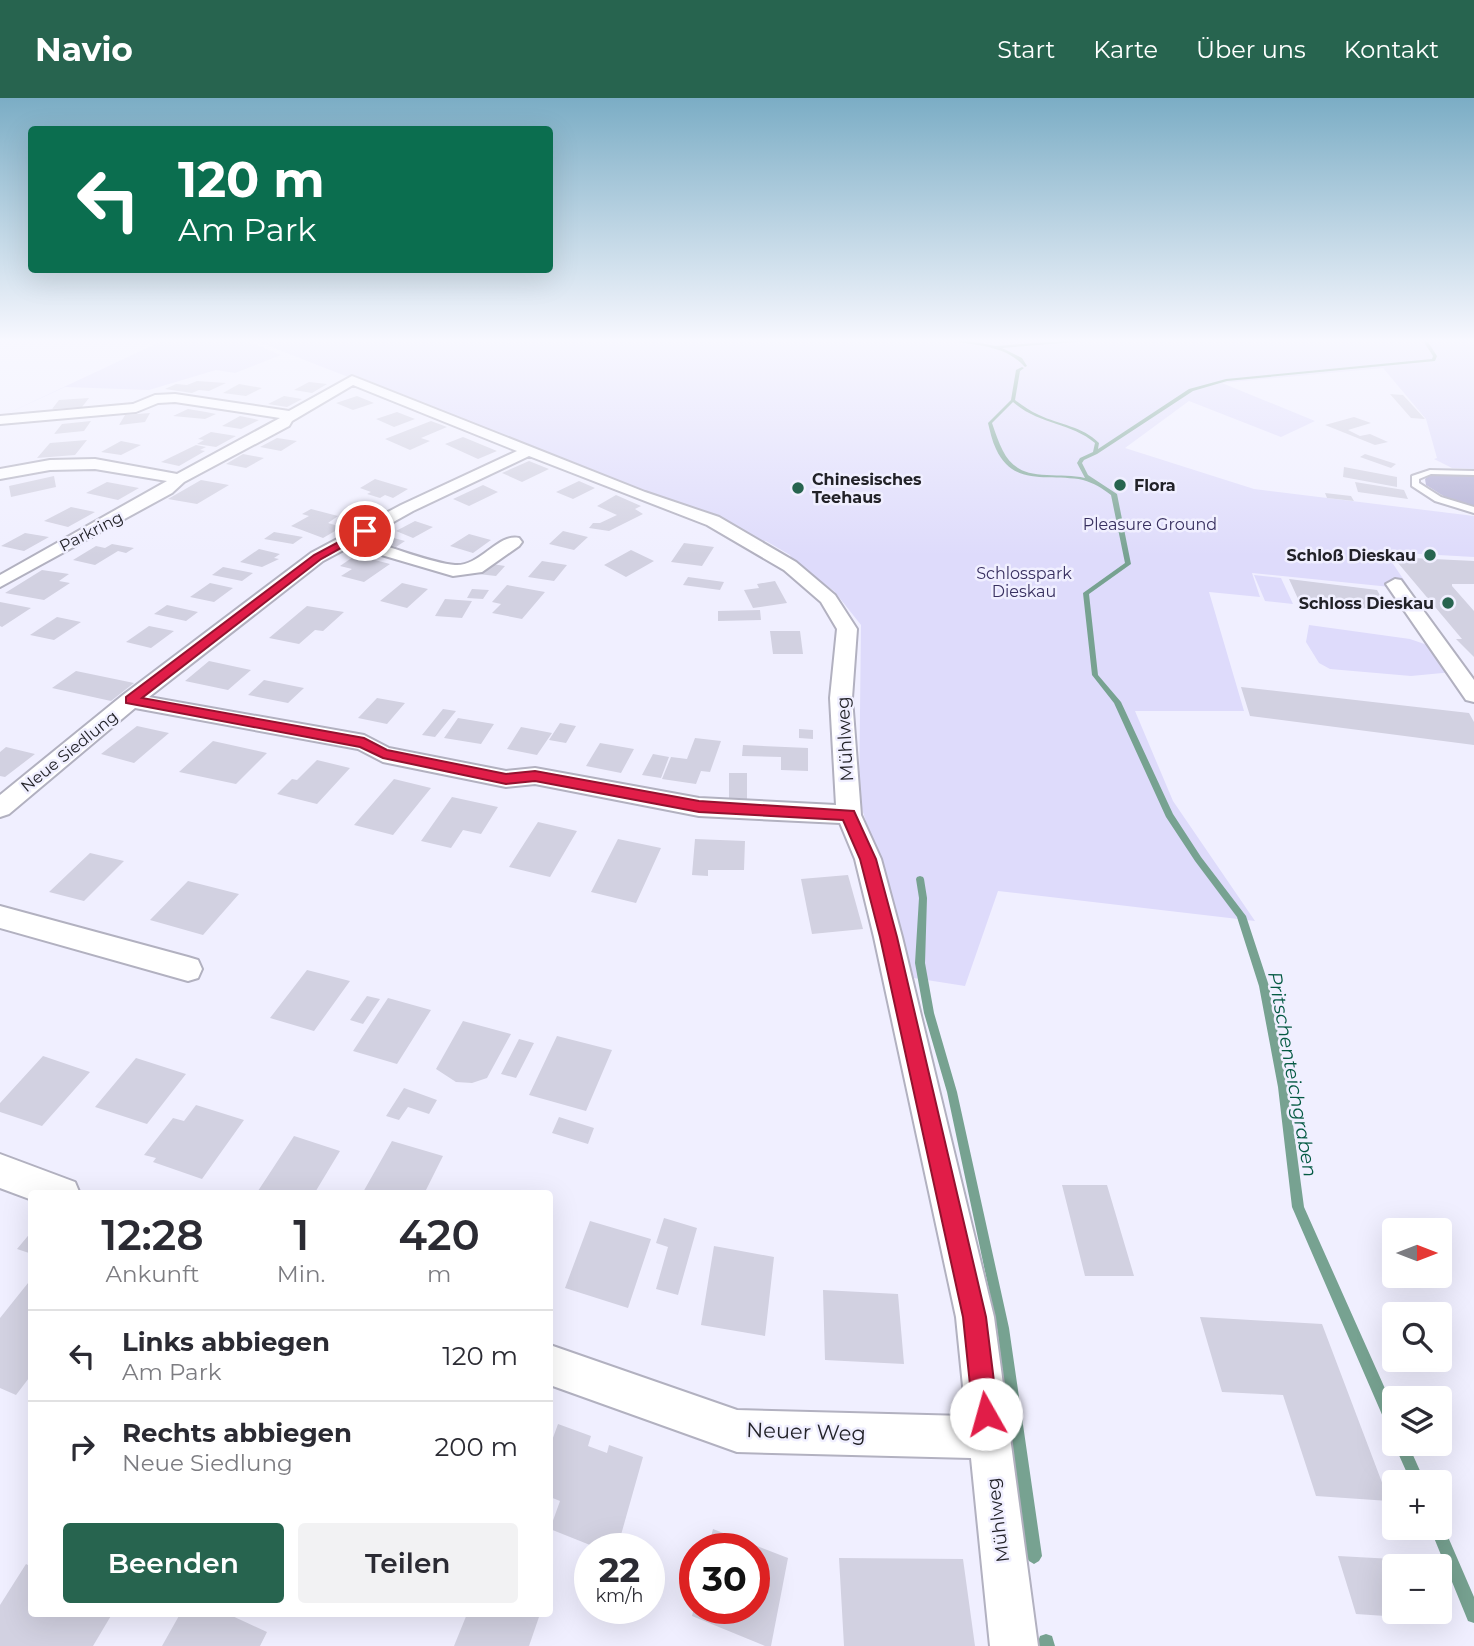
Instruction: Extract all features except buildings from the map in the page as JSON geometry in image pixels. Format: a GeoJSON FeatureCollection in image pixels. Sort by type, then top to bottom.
{"type":"FeatureCollection","features":[{"type":"Feature","properties":{"kind":"street"},"geometry":{"type":"LineString","coordinates":[[0,420],[102,411]]}},
{"type":"Feature","properties":{"kind":"street"},"geometry":{"type":"LineString","coordinates":[[261,411],[292,416]]}},
{"type":"Feature","properties":{"kind":"street","name":"Parkring"},"geometry":{"type":"LineString","coordinates":[[0,582],[155,496],[179,479],[284,423],[300,411]]}},
{"type":"Feature","properties":{"kind":"street","name":"Mühlweg"},"geometry":{"type":"LineString","coordinates":[[430,411],[713,521],[790,566],[828,600],[848,629],[841,698],[849,814],[868,859],[888,937],[975,1317],[1014,1646]]}},
{"type":"Feature","properties":{"kind":"street","name":"Neue Siedlung"},"geometry":{"type":"LineString","coordinates":[[0,808],[131,700],[317,557],[407,508],[529,451]]}},
{"type":"Feature","properties":{"kind":"street"},"geometry":{"type":"LineString","coordinates":[[0,474],[50,465],[95,464],[179,479]]}},
{"type":"Feature","properties":{"kind":"street"},"geometry":{"type":"LineString","coordinates":[[350,540],[453,571],[476,568],[513,542]]}},
{"type":"Feature","properties":{"kind":"street"},"geometry":{"type":"LineString","coordinates":[[1395,584],[1474,695]]}},
{"type":"Feature","properties":{"kind":"street"},"geometry":{"type":"LineString","coordinates":[[131,700],[364,743],[383,754],[506,779],[535,776],[699,807],[849,814]]}},
{"type":"Feature","properties":{"kind":"street"},"geometry":{"type":"LineString","coordinates":[[0,917],[188,969]]}},
{"type":"Feature","properties":{"kind":"street"},"geometry":{"type":"LineString","coordinates":[[0,1171],[52,1190]]}},
{"type":"Feature","properties":{"kind":"street","name":"Neuer Weg"},"geometry":{"type":"LineString","coordinates":[[553,1366],[737,1431],[989,1438]]}},
{"type":"Feature","properties":{"kind":"lane"},"geometry":{"type":"LineString","coordinates":[[1474,473],[1430,472],[1415,478],[1415,484],[1438,499],[1474,510]]}},
{"type":"Feature","properties":{"kind":"green space","name":"Schlosspark Dieskau"},"geometry":{"type":"Polygon","coordinates":[[[436,411],[1175,411],[1125,448],[1254,489],[1474,516],[1474,557],[1385,552],[1410,589],[1252,573],[1260,597],[1209,592],[1244,711],[1135,711],[1173,801],[1255,921],[998,891],[965,986],[914,978],[859,799],[861,625],[834,591],[793,562],[790,555],[766,541],[755,540],[711,514],[648,494],[436,411]]]}},
{"type":"Feature","properties":{"kind":"green space","name":"Schlosspark Dieskau"},"geometry":{"type":"Polygon","coordinates":[[[1215,411],[1291,411],[1315,421],[1281,437],[1215,411]]]}},
{"type":"Feature","properties":{"kind":"green space","name":"Schlosspark Dieskau"},"geometry":{"type":"Polygon","coordinates":[[[1419,411],[1474,411],[1474,469],[1452,468],[1434,459],[1437,458],[1426,419],[1419,411]]]}},
{"type":"Feature","properties":{"kind":"green space"},"geometry":{"type":"Polygon","coordinates":[[[1254,575],[1281,578],[1293,604],[1265,601],[1254,575]]]}},
{"type":"Feature","properties":{"kind":"green space"},"geometry":{"type":"Polygon","coordinates":[[[1309,625],[1410,639],[1433,647],[1453,672],[1411,676],[1330,669],[1319,663],[1306,642],[1309,625]]]}},
{"type":"Feature","properties":{"kind":"shaded area"},"geometry":{"type":"Polygon","coordinates":[[[1430,475],[1474,476],[1474,506],[1445,497],[1426,485],[1425,479],[1430,475]]]}},
{"type":"Feature","properties":{"kind":"waterway","name":"Pritschenteichgraben"},"geometry":{"type":"LineString","coordinates":[[1002,411],[990,423],[999,450],[1011,467],[1043,477],[1080,478],[1097,483],[1114,494],[1128,564],[1086,593],[1095,675],[1117,702],[1169,815],[1241,916],[1264,986],[1283,1087],[1298,1207],[1382,1398]]}},
{"type":"Feature","properties":{"kind":"waterway"},"geometry":{"type":"LineString","coordinates":[[1027,411],[1088,435],[1097,443],[1095,453]]}},
{"type":"Feature","properties":{"kind":"waterway"},"geometry":{"type":"LineString","coordinates":[[1095,453],[1159,411]]}},
{"type":"Feature","properties":{"kind":"waterway"},"geometry":{"type":"LineString","coordinates":[[1093,481],[1086,476],[1079,463],[1095,453]]}},
{"type":"Feature","properties":{"kind":"waterway"},"geometry":{"type":"LineString","coordinates":[[920,879],[923,898],[920,963],[929,1013],[952,1092],[1003,1328],[1034,1556]]}},
{"type":"Feature","properties":{"kind":"waterway","name":"Pritschenteichgraben"},"geometry":{"type":"LineString","coordinates":[[1406,1456],[1413,1470]]}},
{"type":"Feature","properties":{"kind":"waterway","name":"Pritschenteichgraben"},"geometry":{"type":"LineString","coordinates":[[1442,1540],[1474,1615]]}},
{"type":"Feature","properties":{"kind":"waterway"},"geometry":{"type":"LineString","coordinates":[[1046,1642],[1047,1646]]}},
{"type":"Feature","properties":{"kind":"place","name":"Flora"},"geometry":{"type":"Point","coordinates":[1120,485]}},
{"type":"Feature","properties":{"kind":"place","name":"Chinesisches Teehaus"},"geometry":{"type":"Point","coordinates":[798,488]}},
{"type":"Feature","properties":{"kind":"place","name":"Schloß Dieskau"},"geometry":{"type":"Point","coordinates":[1430,555]}},
{"type":"Feature","properties":{"kind":"place","name":"Schloss Dieskau"},"geometry":{"type":"Point","coordinates":[1448,603]}},
{"type":"Feature","properties":{"kind":"route"},"geometry":{"type":"LineString","coordinates":[[365,531],[340,547],[317,557],[131,700],[364,743],[383,754],[506,779],[535,776],[699,807],[849,814],[868,859],[888,937],[975,1317],[986,1414]]}},
{"type":"Feature","properties":{"kind":"park label","name":"Pleasure Ground"},"geometry":{"type":"Point","coordinates":[1150,524]}}]}
